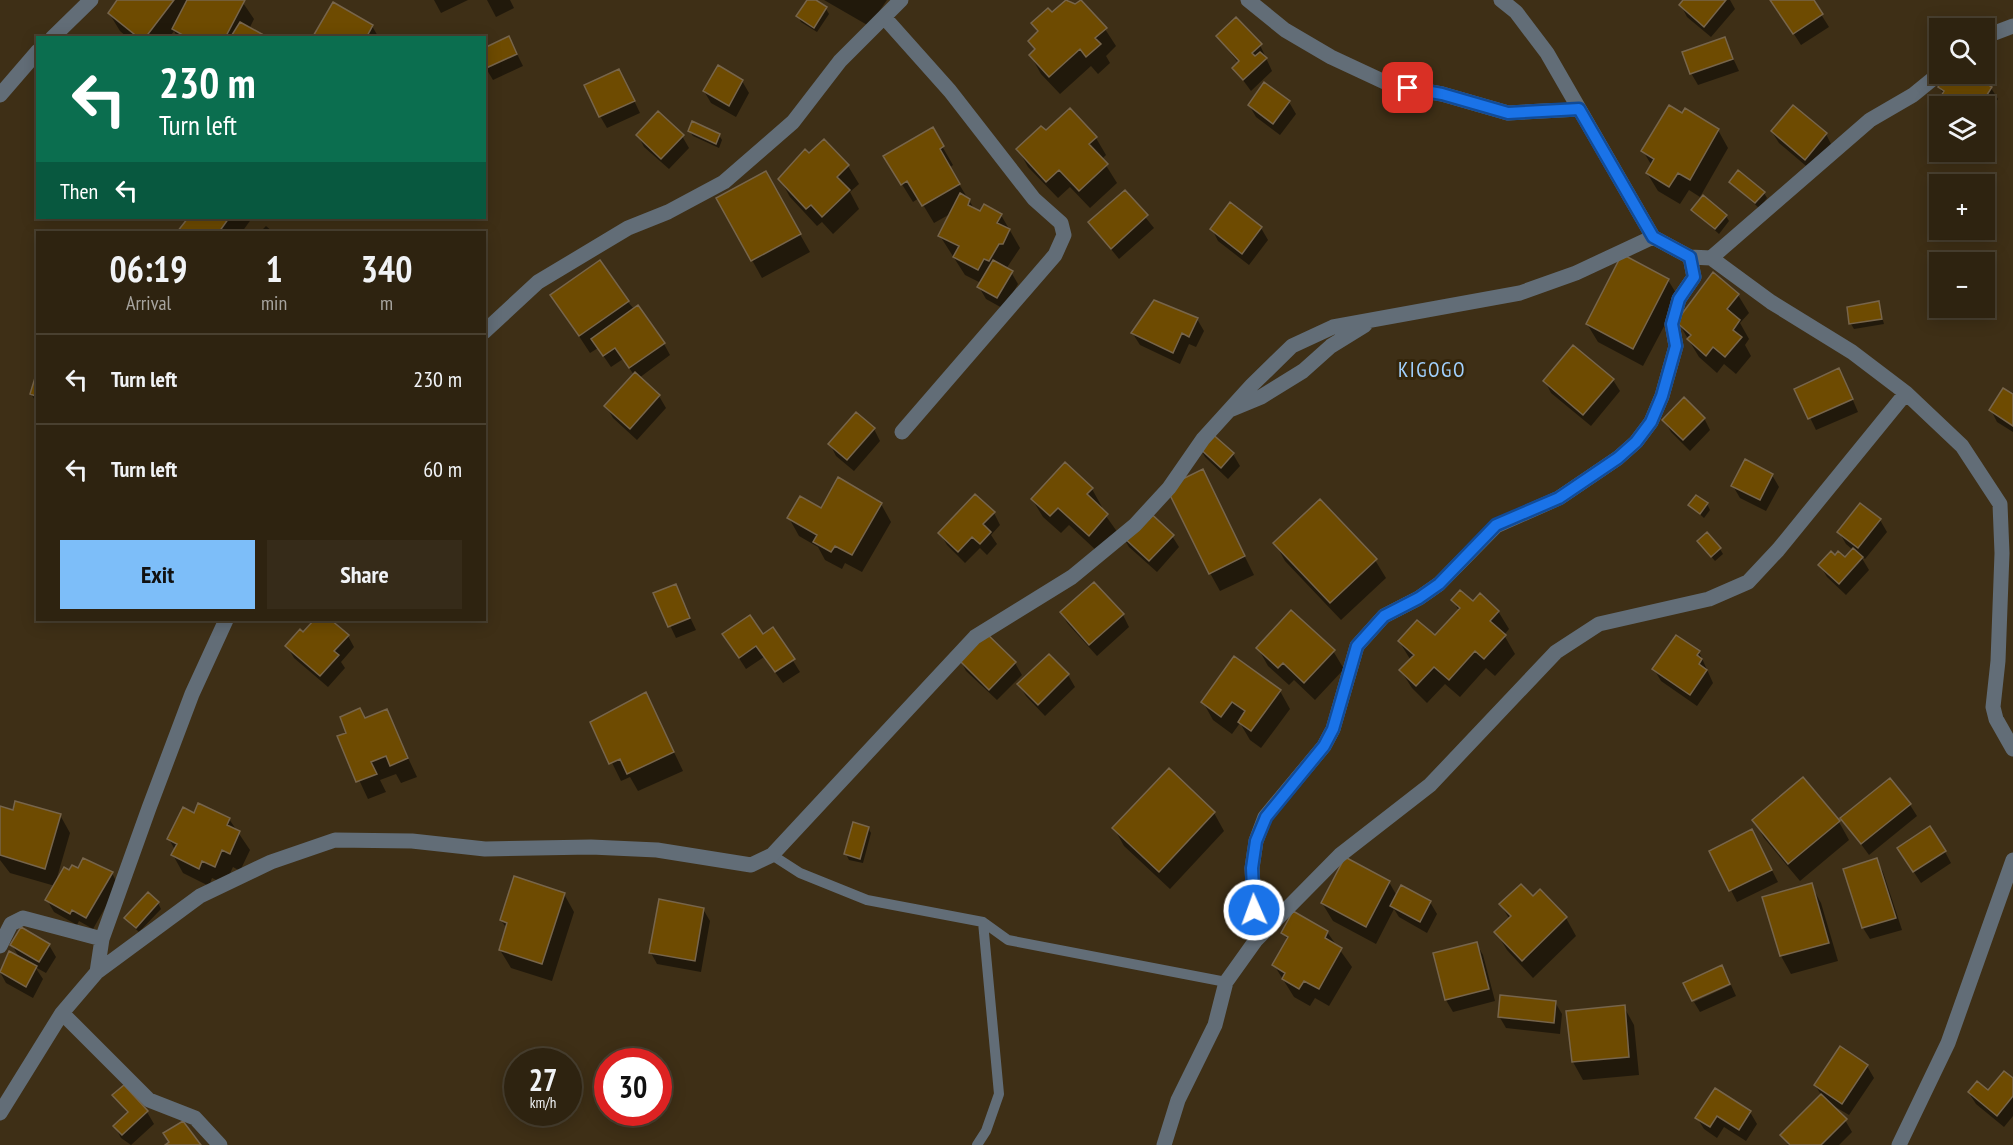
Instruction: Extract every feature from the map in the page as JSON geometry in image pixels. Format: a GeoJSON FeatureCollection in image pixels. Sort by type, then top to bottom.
{"type":"FeatureCollection","features":[{"type":"Feature","properties":{"kind":"street"},"geometry":{"type":"LineString","coordinates":[[54,36],[91,0]]}},
{"type":"Feature","properties":{"kind":"street"},"geometry":{"type":"LineString","coordinates":[[486,330],[538,282],[628,228],[668,212],[724,182],[793,122],[840,62],[901,0]]}},
{"type":"Feature","properties":{"kind":"street"},"geometry":{"type":"LineString","coordinates":[[1248,0],[1285,30],[1303,41],[1391,85],[1442,94],[1508,113],[1579,109]]}},
{"type":"Feature","properties":{"kind":"street"},"geometry":{"type":"LineString","coordinates":[[1501,0],[1516,12],[1547,53],[1653,237],[1690,257],[1711,258],[1771,302],[1852,352],[1906,393],[1962,446],[2000,504],[2002,553],[1998,661],[1993,707],[1996,719],[2013,749]]}},
{"type":"Feature","properties":{"kind":"street"},"geometry":{"type":"LineString","coordinates":[[884,17],[950,91],[1034,199],[1061,223],[1064,235],[1055,255],[902,432]]}},
{"type":"Feature","properties":{"kind":"street"},"geometry":{"type":"LineString","coordinates":[[1995,33],[2013,26]]}},
{"type":"Feature","properties":{"kind":"street"},"geometry":{"type":"LineString","coordinates":[[0,95],[36,53]]}},
{"type":"Feature","properties":{"kind":"street"},"geometry":{"type":"LineString","coordinates":[[1711,258],[1870,120],[1913,95],[1929,82]]}},
{"type":"Feature","properties":{"kind":"street"},"geometry":{"type":"LineString","coordinates":[[0,1113],[62,1013],[97,972],[200,896],[271,862],[335,840],[412,841],[485,849],[591,847],[657,850],[712,861],[751,865],[772,855],[975,637],[1072,577],[1136,525],[1169,488],[1203,438],[1292,346],[1333,327],[1520,293],[1576,273],[1653,237]]}},
{"type":"Feature","properties":{"kind":"street"},"geometry":{"type":"LineString","coordinates":[[1256,940],[1252,868],[1256,841],[1272,809],[1324,746],[1333,729],[1357,646],[1384,616],[1419,598],[1439,584],[1496,525],[1559,498],[1618,458],[1636,442],[1651,422],[1662,396],[1676,346],[1672,324],[1679,299],[1694,277],[1690,257]]}},
{"type":"Feature","properties":{"kind":"street"},"geometry":{"type":"LineString","coordinates":[[1230,410],[1261,397],[1303,371],[1331,346],[1373,320]]}},
{"type":"Feature","properties":{"kind":"street"},"geometry":{"type":"LineString","coordinates":[[1164,1145],[1178,1100],[1215,1025],[1226,982],[1256,940],[1340,855],[1430,785],[1556,652],[1599,624],[1709,599],[1748,582],[1801,522],[1906,393]]}},
{"type":"Feature","properties":{"kind":"street"},"geometry":{"type":"LineString","coordinates":[[97,972],[102,939],[192,694],[226,621]]}},
{"type":"Feature","properties":{"kind":"street"},"geometry":{"type":"LineString","coordinates":[[1899,1145],[1948,1043],[2013,860]]}},
{"type":"Feature","properties":{"kind":"street"},"geometry":{"type":"LineString","coordinates":[[0,946],[11,924],[23,918],[102,939]]}},
{"type":"Feature","properties":{"kind":"street"},"geometry":{"type":"LineString","coordinates":[[62,1013],[149,1100],[195,1118],[220,1145]]}},
{"type":"Feature","properties":{"kind":"lane"},"geometry":{"type":"LineString","coordinates":[[772,855],[800,873],[867,900],[983,922],[1008,940],[1226,982]]}},
{"type":"Feature","properties":{"kind":"lane"},"geometry":{"type":"LineString","coordinates":[[977,1145],[986,1131],[999,1094],[983,922]]}},
{"type":"Feature","properties":{"kind":"building"},"geometry":{"type":"Polygon","coordinates":[[[117,0],[174,0],[147,36],[137,36],[108,13],[117,0]]]}},
{"type":"Feature","properties":{"kind":"building"},"geometry":{"type":"Polygon","coordinates":[[[187,0],[245,0],[226,36],[184,36],[172,29],[187,0]]]}},
{"type":"Feature","properties":{"kind":"building"},"geometry":{"type":"Polygon","coordinates":[[[807,0],[816,0],[827,7],[814,28],[796,16],[807,0]]]}},
{"type":"Feature","properties":{"kind":"building"},"geometry":{"type":"Polygon","coordinates":[[[1066,0],[1075,4],[1081,0],[1107,28],[1095,38],[1101,44],[1086,57],[1080,49],[1049,77],[1029,55],[1035,49],[1028,41],[1038,31],[1031,23],[1048,8],[1052,12],[1066,0]]]}},
{"type":"Feature","properties":{"kind":"building"},"geometry":{"type":"Polygon","coordinates":[[[1683,0],[1726,0],[1704,27],[1679,5],[1683,0]]]}},
{"type":"Feature","properties":{"kind":"building"},"geometry":{"type":"Polygon","coordinates":[[[1770,0],[1814,0],[1823,14],[1793,34],[1770,0]]]}},
{"type":"Feature","properties":{"kind":"building"},"geometry":{"type":"Polygon","coordinates":[[[333,2],[373,25],[367,36],[313,36],[333,2]]]}},
{"type":"Feature","properties":{"kind":"building"},"geometry":{"type":"Polygon","coordinates":[[[1236,17],[1262,44],[1252,53],[1255,56],[1260,52],[1267,58],[1243,80],[1232,68],[1239,61],[1216,36],[1236,17]]]}},
{"type":"Feature","properties":{"kind":"building"},"geometry":{"type":"Polygon","coordinates":[[[240,22],[265,36],[231,36],[240,22]]]}},
{"type":"Feature","properties":{"kind":"building"},"geometry":{"type":"Polygon","coordinates":[[[509,36],[517,54],[486,68],[486,47],[509,36]]]}},
{"type":"Feature","properties":{"kind":"building"},"geometry":{"type":"Polygon","coordinates":[[[1725,37],[1733,59],[1690,74],[1682,52],[1725,37]]]}},
{"type":"Feature","properties":{"kind":"building"},"geometry":{"type":"Polygon","coordinates":[[[718,65],[743,80],[729,106],[703,91],[718,65]]]}},
{"type":"Feature","properties":{"kind":"building"},"geometry":{"type":"Polygon","coordinates":[[[619,69],[635,101],[599,117],[584,85],[619,69]]]}},
{"type":"Feature","properties":{"kind":"building"},"geometry":{"type":"Polygon","coordinates":[[[1264,82],[1290,101],[1273,124],[1248,105],[1264,82]]]}},
{"type":"Feature","properties":{"kind":"building"},"geometry":{"type":"Polygon","coordinates":[[[1940,84],[1987,84],[1992,87],[1986,96],[1941,96],[1944,91],[1938,87],[1940,84]]]}},
{"type":"Feature","properties":{"kind":"building"},"geometry":{"type":"Polygon","coordinates":[[[1669,105],[1682,113],[1685,108],[1719,129],[1690,180],[1678,173],[1669,187],[1646,173],[1654,159],[1641,151],[1669,105]]]}},
{"type":"Feature","properties":{"kind":"building"},"geometry":{"type":"Polygon","coordinates":[[[1793,105],[1827,133],[1805,160],[1771,131],[1793,105]]]}},
{"type":"Feature","properties":{"kind":"building"},"geometry":{"type":"Polygon","coordinates":[[[1070,108],[1097,137],[1089,144],[1108,164],[1079,191],[1059,170],[1046,182],[1016,149],[1041,126],[1046,130],[1070,108]]]}},
{"type":"Feature","properties":{"kind":"building"},"geometry":{"type":"Polygon","coordinates":[[[658,111],[684,135],[661,159],[636,135],[658,111]]]}},
{"type":"Feature","properties":{"kind":"building"},"geometry":{"type":"Polygon","coordinates":[[[692,121],[720,134],[716,144],[688,131],[692,121]]]}},
{"type":"Feature","properties":{"kind":"building"},"geometry":{"type":"Polygon","coordinates":[[[933,127],[944,146],[940,149],[960,184],[922,206],[907,181],[901,185],[883,156],[933,127]]]}},
{"type":"Feature","properties":{"kind":"building"},"geometry":{"type":"Polygon","coordinates":[[[824,139],[849,165],[837,177],[850,190],[822,217],[811,205],[806,209],[778,179],[805,149],[809,153],[824,139]]]}},
{"type":"Feature","properties":{"kind":"building"},"geometry":{"type":"Polygon","coordinates":[[[1738,170],[1765,192],[1755,203],[1729,182],[1738,170]]]}},
{"type":"Feature","properties":{"kind":"building"},"geometry":{"type":"Polygon","coordinates":[[[766,171],[801,234],[751,261],[716,198],[766,171]]]}},
{"type":"Feature","properties":{"kind":"building"},"geometry":{"type":"Polygon","coordinates":[[[1125,190],[1148,215],[1111,249],[1088,222],[1125,190]]]}},
{"type":"Feature","properties":{"kind":"building"},"geometry":{"type":"Polygon","coordinates":[[[960,193],[970,199],[968,205],[980,211],[984,204],[1002,214],[997,223],[1010,229],[1003,244],[999,244],[989,261],[984,259],[978,270],[953,257],[959,246],[938,236],[960,193]]]}},
{"type":"Feature","properties":{"kind":"building"},"geometry":{"type":"Polygon","coordinates":[[[1703,195],[1727,215],[1715,229],[1691,210],[1703,195]]]}},
{"type":"Feature","properties":{"kind":"building"},"geometry":{"type":"Polygon","coordinates":[[[1230,202],[1262,227],[1242,254],[1210,229],[1230,202]]]}},
{"type":"Feature","properties":{"kind":"building"},"geometry":{"type":"Polygon","coordinates":[[[187,219],[228,219],[220,231],[178,231],[187,219]]]}},
{"type":"Feature","properties":{"kind":"building"},"geometry":{"type":"Polygon","coordinates":[[[1622,254],[1669,279],[1633,349],[1586,324],[1622,254]]]}},
{"type":"Feature","properties":{"kind":"building"},"geometry":{"type":"Polygon","coordinates":[[[600,260],[629,301],[579,336],[550,295],[600,260]]]}},
{"type":"Feature","properties":{"kind":"building"},"geometry":{"type":"Polygon","coordinates":[[[993,260],[1013,271],[997,298],[977,287],[993,260]]]}},
{"type":"Feature","properties":{"kind":"building"},"geometry":{"type":"Polygon","coordinates":[[[1713,272],[1739,294],[1727,309],[1740,320],[1733,330],[1742,337],[1725,357],[1713,347],[1706,356],[1687,339],[1691,335],[1676,322],[1713,272]]]}},
{"type":"Feature","properties":{"kind":"building"},"geometry":{"type":"Polygon","coordinates":[[[1154,300],[1198,318],[1189,337],[1182,333],[1173,353],[1131,333],[1154,300]]]}},
{"type":"Feature","properties":{"kind":"building"},"geometry":{"type":"Polygon","coordinates":[[[1879,301],[1882,319],[1849,324],[1847,307],[1879,301]]]}},
{"type":"Feature","properties":{"kind":"building"},"geometry":{"type":"Polygon","coordinates":[[[638,305],[665,343],[629,368],[615,348],[603,356],[591,339],[638,305]]]}},
{"type":"Feature","properties":{"kind":"building"},"geometry":{"type":"Polygon","coordinates":[[[1573,345],[1614,379],[1583,415],[1543,381],[1573,345]]]}},
{"type":"Feature","properties":{"kind":"building"},"geometry":{"type":"Polygon","coordinates":[[[1839,368],[1853,399],[1808,419],[1794,389],[1839,368]]]}},
{"type":"Feature","properties":{"kind":"building"},"geometry":{"type":"Polygon","coordinates":[[[635,372],[660,395],[630,429],[604,406],[635,372]]]}},
{"type":"Feature","properties":{"kind":"building"},"geometry":{"type":"Polygon","coordinates":[[[36,374],[36,396],[30,394],[36,374]]]}},
{"type":"Feature","properties":{"kind":"building"},"geometry":{"type":"Polygon","coordinates":[[[2003,388],[2013,394],[2013,426],[1989,410],[2003,388]]]}},
{"type":"Feature","properties":{"kind":"building"},"geometry":{"type":"Polygon","coordinates":[[[1684,397],[1705,418],[1683,440],[1662,420],[1684,397]]]}},
{"type":"Feature","properties":{"kind":"building"},"geometry":{"type":"Polygon","coordinates":[[[856,412],[875,428],[847,460],[828,444],[856,412]]]}},
{"type":"Feature","properties":{"kind":"building"},"geometry":{"type":"Polygon","coordinates":[[[1209,431],[1234,453],[1221,468],[1196,445],[1209,431]]]}},
{"type":"Feature","properties":{"kind":"building"},"geometry":{"type":"Polygon","coordinates":[[[1745,459],[1773,474],[1760,500],[1731,486],[1745,459]]]}},
{"type":"Feature","properties":{"kind":"building"},"geometry":{"type":"Polygon","coordinates":[[[1065,462],[1093,488],[1087,494],[1108,514],[1089,536],[1058,508],[1050,516],[1031,499],[1065,462]]]}},
{"type":"Feature","properties":{"kind":"building"},"geometry":{"type":"Polygon","coordinates":[[[1203,469],[1245,556],[1209,574],[1166,487],[1203,469]]]}},
{"type":"Feature","properties":{"kind":"building"},"geometry":{"type":"Polygon","coordinates":[[[838,477],[882,503],[852,555],[835,546],[831,552],[813,542],[817,535],[787,518],[800,496],[821,508],[838,477]]]}},
{"type":"Feature","properties":{"kind":"building"},"geometry":{"type":"Polygon","coordinates":[[[975,494],[995,512],[983,524],[991,532],[980,544],[972,537],[958,552],[938,533],[975,494]]]}},
{"type":"Feature","properties":{"kind":"building"},"geometry":{"type":"Polygon","coordinates":[[[1696,495],[1708,503],[1700,514],[1688,505],[1696,495]]]}},
{"type":"Feature","properties":{"kind":"building"},"geometry":{"type":"Polygon","coordinates":[[[1320,499],[1377,559],[1330,603],[1273,543],[1320,499]]]}},
{"type":"Feature","properties":{"kind":"building"},"geometry":{"type":"Polygon","coordinates":[[[1860,503],[1881,519],[1858,548],[1837,532],[1860,503]]]}},
{"type":"Feature","properties":{"kind":"building"},"geometry":{"type":"Polygon","coordinates":[[[1145,508],[1174,535],[1149,561],[1121,535],[1145,508]]]}},
{"type":"Feature","properties":{"kind":"building"},"geometry":{"type":"Polygon","coordinates":[[[1707,532],[1721,548],[1711,557],[1697,541],[1707,532]]]}},
{"type":"Feature","properties":{"kind":"building"},"geometry":{"type":"Polygon","coordinates":[[[1853,548],[1863,557],[1839,584],[1818,565],[1831,551],[1835,555],[1838,551],[1845,557],[1853,548]]]}},
{"type":"Feature","properties":{"kind":"building"},"geometry":{"type":"Polygon","coordinates":[[[1094,582],[1124,614],[1089,645],[1060,612],[1094,582]]]}},
{"type":"Feature","properties":{"kind":"building"},"geometry":{"type":"Polygon","coordinates":[[[676,584],[690,618],[668,627],[653,593],[676,584]]]}},
{"type":"Feature","properties":{"kind":"building"},"geometry":{"type":"Polygon","coordinates":[[[1460,590],[1473,601],[1480,593],[1499,611],[1490,621],[1506,635],[1484,659],[1475,651],[1449,680],[1434,667],[1416,686],[1399,670],[1414,655],[1398,641],[1417,620],[1435,635],[1460,608],[1451,600],[1460,590]]]}},
{"type":"Feature","properties":{"kind":"building"},"geometry":{"type":"Polygon","coordinates":[[[1291,610],[1335,650],[1304,683],[1283,663],[1278,668],[1256,648],[1291,610]]]}},
{"type":"Feature","properties":{"kind":"building"},"geometry":{"type":"Polygon","coordinates":[[[750,615],[763,634],[773,627],[795,659],[775,672],[756,646],[739,658],[722,634],[750,615]]]}},
{"type":"Feature","properties":{"kind":"building"},"geometry":{"type":"Polygon","coordinates":[[[313,621],[332,621],[349,635],[334,651],[339,655],[320,676],[285,646],[300,629],[303,632],[313,621]]]}},
{"type":"Feature","properties":{"kind":"building"},"geometry":{"type":"Polygon","coordinates":[[[985,632],[1016,662],[989,690],[958,659],[985,632]]]}},
{"type":"Feature","properties":{"kind":"building"},"geometry":{"type":"Polygon","coordinates":[[[1676,635],[1700,651],[1697,655],[1702,659],[1699,664],[1707,670],[1690,695],[1652,669],[1676,635]]]}},
{"type":"Feature","properties":{"kind":"building"},"geometry":{"type":"Polygon","coordinates":[[[1049,654],[1069,674],[1038,705],[1017,684],[1049,654]]]}},
{"type":"Feature","properties":{"kind":"building"},"geometry":{"type":"Polygon","coordinates":[[[1234,656],[1281,690],[1251,731],[1238,722],[1245,711],[1232,702],[1221,717],[1201,702],[1234,656]]]}},
{"type":"Feature","properties":{"kind":"building"},"geometry":{"type":"Polygon","coordinates":[[[646,692],[674,752],[627,774],[620,759],[609,764],[590,722],[646,692]]]}},
{"type":"Feature","properties":{"kind":"building"},"geometry":{"type":"Polygon","coordinates":[[[360,708],[365,718],[387,709],[408,758],[390,766],[386,756],[371,762],[377,774],[356,782],[337,736],[346,733],[340,717],[360,708]]]}},
{"type":"Feature","properties":{"kind":"building"},"geometry":{"type":"Polygon","coordinates":[[[1169,768],[1215,812],[1159,872],[1112,828],[1169,768]]]}},
{"type":"Feature","properties":{"kind":"building"},"geometry":{"type":"Polygon","coordinates":[[[1803,777],[1840,821],[1788,864],[1752,820],[1803,777]]]}},
{"type":"Feature","properties":{"kind":"building"},"geometry":{"type":"Polygon","coordinates":[[[1890,778],[1911,804],[1861,844],[1840,818],[1890,778]]]}},
{"type":"Feature","properties":{"kind":"building"},"geometry":{"type":"Polygon","coordinates":[[[15,801],[61,814],[45,869],[0,855],[0,806],[13,810],[15,801]]]}},
{"type":"Feature","properties":{"kind":"building"},"geometry":{"type":"Polygon","coordinates":[[[198,803],[230,818],[227,825],[240,831],[230,854],[222,850],[215,867],[202,861],[199,869],[171,855],[177,844],[167,839],[183,807],[194,813],[198,803]]]}},
{"type":"Feature","properties":{"kind":"building"},"geometry":{"type":"Polygon","coordinates":[[[853,822],[869,827],[860,859],[844,854],[853,822]]]}},
{"type":"Feature","properties":{"kind":"building"},"geometry":{"type":"Polygon","coordinates":[[[1930,826],[1946,851],[1913,872],[1897,848],[1930,826]]]}},
{"type":"Feature","properties":{"kind":"building"},"geometry":{"type":"Polygon","coordinates":[[[1752,829],[1772,870],[1729,891],[1709,851],[1752,829]]]}},
{"type":"Feature","properties":{"kind":"building"},"geometry":{"type":"Polygon","coordinates":[[[1345,857],[1390,881],[1366,927],[1321,903],[1345,857]]]}},
{"type":"Feature","properties":{"kind":"building"},"geometry":{"type":"Polygon","coordinates":[[[83,858],[113,872],[86,918],[72,910],[70,914],[45,900],[64,867],[69,870],[72,865],[78,868],[83,858]]]}},
{"type":"Feature","properties":{"kind":"building"},"geometry":{"type":"Polygon","coordinates":[[[1877,858],[1896,918],[1862,928],[1843,869],[1877,858]]]}},
{"type":"Feature","properties":{"kind":"building"},"geometry":{"type":"Polygon","coordinates":[[[514,876],[565,893],[542,964],[499,950],[507,923],[500,920],[514,876]]]}},
{"type":"Feature","properties":{"kind":"building"},"geometry":{"type":"Polygon","coordinates":[[[1812,883],[1829,943],[1780,956],[1762,897],[1812,883]]]}},
{"type":"Feature","properties":{"kind":"building"},"geometry":{"type":"Polygon","coordinates":[[[1521,884],[1533,896],[1540,889],[1567,917],[1522,961],[1494,932],[1511,916],[1499,904],[1521,884]]]}},
{"type":"Feature","properties":{"kind":"building"},"geometry":{"type":"Polygon","coordinates":[[[1401,885],[1431,901],[1420,922],[1390,906],[1401,885]]]}},
{"type":"Feature","properties":{"kind":"building"},"geometry":{"type":"Polygon","coordinates":[[[148,892],[159,902],[136,928],[124,918],[148,892]]]}},
{"type":"Feature","properties":{"kind":"building"},"geometry":{"type":"Polygon","coordinates":[[[659,899],[704,908],[695,961],[649,953],[659,899]]]}},
{"type":"Feature","properties":{"kind":"building"},"geometry":{"type":"Polygon","coordinates":[[[1293,911],[1328,931],[1325,938],[1342,948],[1319,989],[1304,981],[1299,989],[1282,979],[1285,973],[1272,965],[1288,937],[1281,933],[1293,911]]]}},
{"type":"Feature","properties":{"kind":"building"},"geometry":{"type":"Polygon","coordinates":[[[21,927],[50,944],[39,962],[10,945],[21,927]]]}},
{"type":"Feature","properties":{"kind":"building"},"geometry":{"type":"Polygon","coordinates":[[[1477,942],[1489,989],[1445,1000],[1433,953],[1477,942]]]}},
{"type":"Feature","properties":{"kind":"building"},"geometry":{"type":"Polygon","coordinates":[[[9,951],[37,966],[26,987],[0,972],[9,951]]]}},
{"type":"Feature","properties":{"kind":"building"},"geometry":{"type":"Polygon","coordinates":[[[1722,965],[1730,984],[1692,1001],[1683,983],[1722,965]]]}},
{"type":"Feature","properties":{"kind":"building"},"geometry":{"type":"Polygon","coordinates":[[[1500,995],[1556,1001],[1554,1023],[1498,1017],[1500,995]]]}},
{"type":"Feature","properties":{"kind":"building"},"geometry":{"type":"Polygon","coordinates":[[[1625,1005],[1629,1057],[1572,1062],[1566,1011],[1625,1005]]]}},
{"type":"Feature","properties":{"kind":"building"},"geometry":{"type":"Polygon","coordinates":[[[1840,1046],[1868,1065],[1842,1104],[1814,1085],[1840,1046]]]}},
{"type":"Feature","properties":{"kind":"building"},"geometry":{"type":"Polygon","coordinates":[[[2004,1071],[2013,1078],[2013,1096],[1997,1116],[1968,1092],[1977,1081],[1988,1090],[2004,1071]]]}},
{"type":"Feature","properties":{"kind":"building"},"geometry":{"type":"Polygon","coordinates":[[[124,1085],[148,1111],[122,1135],[113,1126],[128,1112],[112,1095],[124,1085]]]}},
{"type":"Feature","properties":{"kind":"building"},"geometry":{"type":"Polygon","coordinates":[[[1715,1088],[1751,1111],[1739,1130],[1717,1116],[1710,1127],[1695,1118],[1715,1088]]]}},
{"type":"Feature","properties":{"kind":"building"},"geometry":{"type":"Polygon","coordinates":[[[1821,1094],[1847,1119],[1821,1145],[1790,1145],[1780,1135],[1821,1094]]]}},
{"type":"Feature","properties":{"kind":"building"},"geometry":{"type":"Polygon","coordinates":[[[183,1121],[201,1145],[165,1145],[169,1142],[163,1133],[183,1121]]]}},
{"type":"Feature","properties":{"kind":"district","name":"KIGOGO"},"geometry":{"type":"Point","coordinates":[1432,369]}},
{"type":"Feature","properties":{"kind":"route"},"geometry":{"type":"LineString","coordinates":[[1254,910],[1252,868],[1256,841],[1266,817],[1284,792],[1324,746],[1333,729],[1357,646],[1384,616],[1419,598],[1439,584],[1496,525],[1559,498],[1618,458],[1636,442],[1651,422],[1662,396],[1676,346],[1672,324],[1679,299],[1694,277],[1690,257],[1653,237],[1579,109],[1508,113],[1442,94],[1408,88]]}}]}
